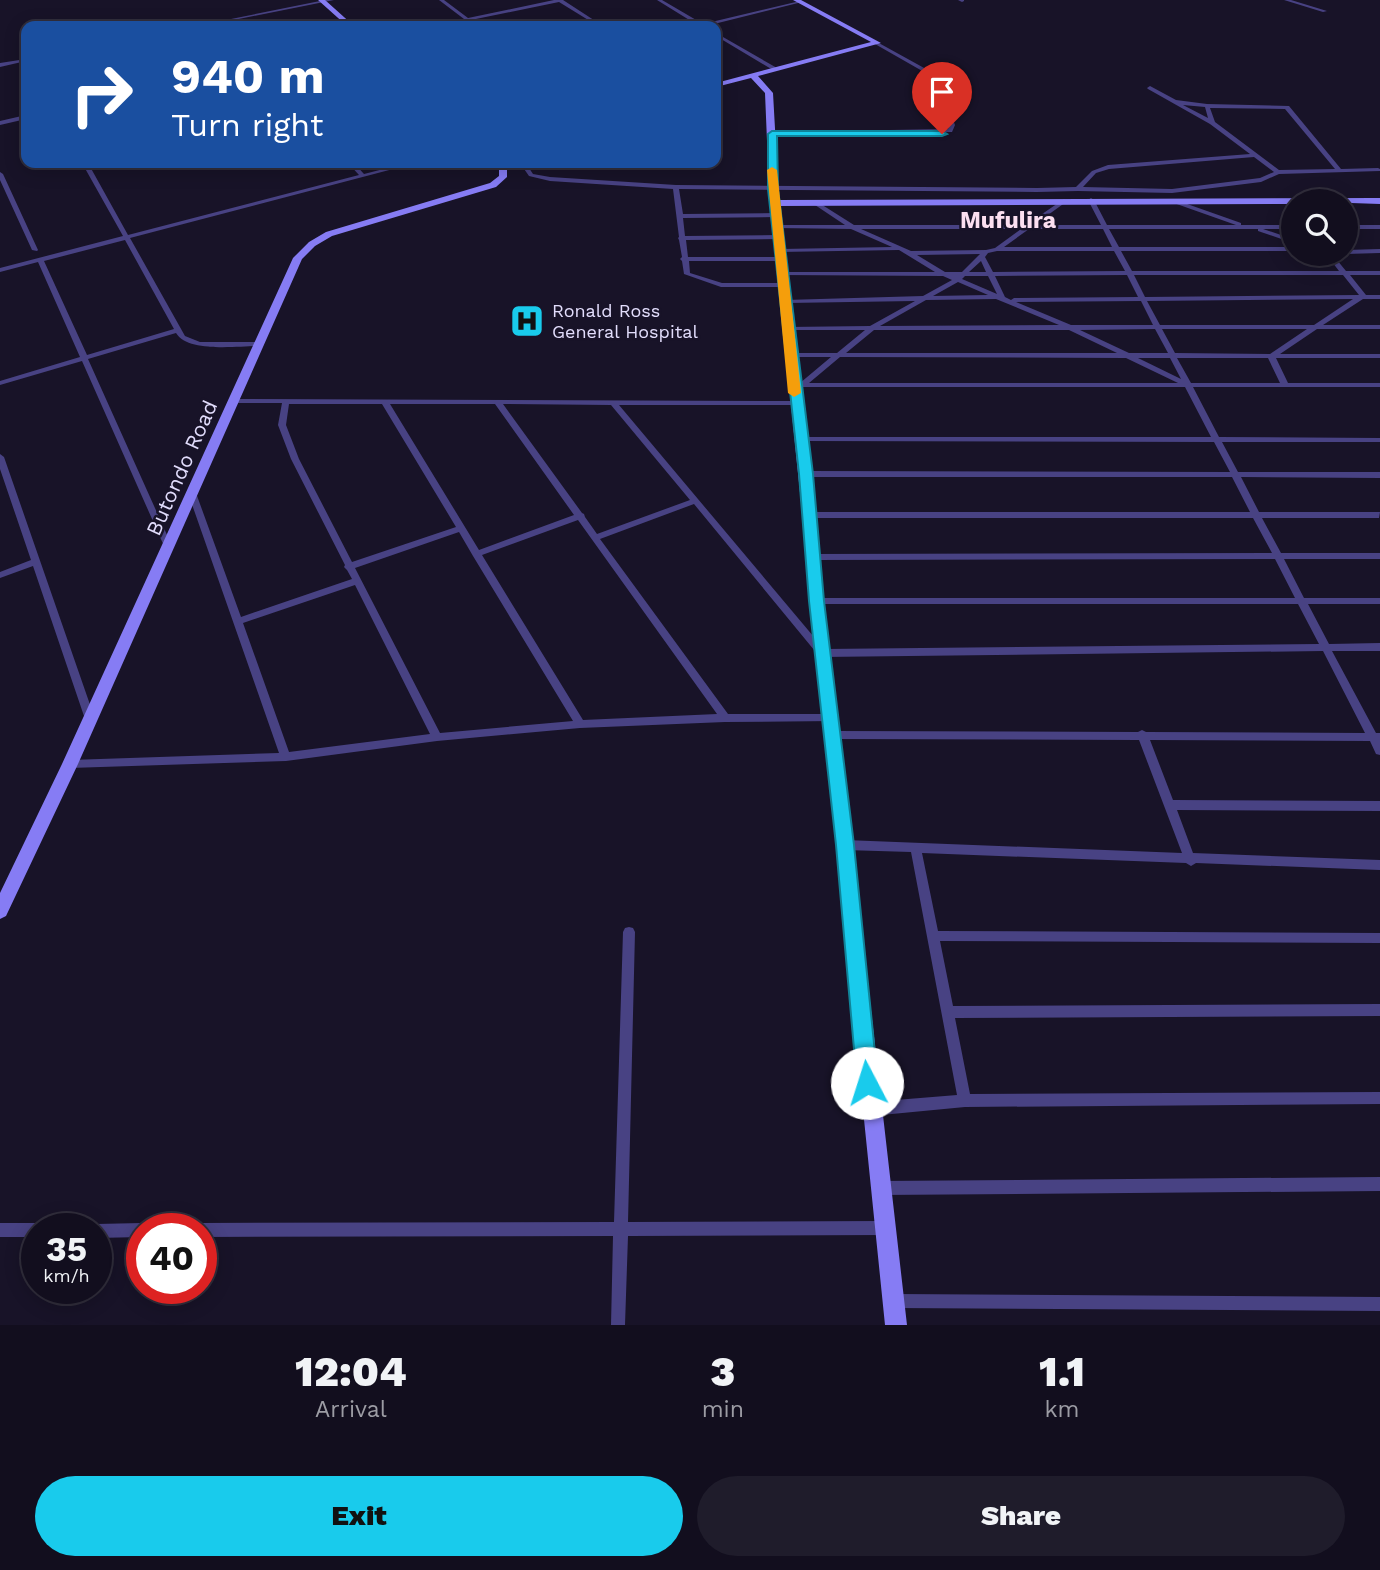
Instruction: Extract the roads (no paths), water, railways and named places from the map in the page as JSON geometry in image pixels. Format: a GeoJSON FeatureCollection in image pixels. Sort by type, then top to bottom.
{"type":"FeatureCollection","features":[{"type":"Feature","properties":{"kind":"street"},"geometry":{"type":"LineString","coordinates":[[224,21],[332,0]]}},
{"type":"Feature","properties":{"kind":"street"},"geometry":{"type":"LineString","coordinates":[[442,0],[468,20]]}},
{"type":"Feature","properties":{"kind":"street"},"geometry":{"type":"LineString","coordinates":[[463,21],[560,0],[593,21]]}},
{"type":"Feature","properties":{"kind":"street"},"geometry":{"type":"LineString","coordinates":[[659,0],[694,21]]}},
{"type":"Feature","properties":{"kind":"street"},"geometry":{"type":"LineString","coordinates":[[1286,0],[1325,11]]}},
{"type":"Feature","properties":{"kind":"street"},"geometry":{"type":"LineString","coordinates":[[322,1],[345,21]]}},
{"type":"Feature","properties":{"kind":"street"},"geometry":{"type":"LineString","coordinates":[[721,21],[798,1],[933,75],[952,125],[950,131],[772,134]]}},
{"type":"Feature","properties":{"kind":"street"},"geometry":{"type":"LineString","coordinates":[[721,37],[775,69]]}},
{"type":"Feature","properties":{"kind":"street"},"geometry":{"type":"LineString","coordinates":[[721,84],[877,43]]}},
{"type":"Feature","properties":{"kind":"street"},"geometry":{"type":"LineString","coordinates":[[0,65],[21,61]]}},
{"type":"Feature","properties":{"kind":"street"},"geometry":{"type":"LineString","coordinates":[[753,76],[769,93],[790,355],[797,385],[795,403],[806,474],[816,601],[833,735],[870,1109],[895,1325]]}},
{"type":"Feature","properties":{"kind":"street"},"geometry":{"type":"LineString","coordinates":[[1150,88],[1212,123],[1278,172]]}},
{"type":"Feature","properties":{"kind":"street"},"geometry":{"type":"LineString","coordinates":[[1176,102],[1208,106],[1287,107],[1338,169]]}},
{"type":"Feature","properties":{"kind":"street"},"geometry":{"type":"LineString","coordinates":[[1208,106],[1212,123]]}},
{"type":"Feature","properties":{"kind":"street"},"geometry":{"type":"LineString","coordinates":[[0,123],[21,118]]}},
{"type":"Feature","properties":{"kind":"street"},"geometry":{"type":"LineString","coordinates":[[1079,189],[1101,168],[1254,155]]}},
{"type":"Feature","properties":{"kind":"street"},"geometry":{"type":"LineString","coordinates":[[88,168],[176,331],[192,343],[258,344]]}},
{"type":"Feature","properties":{"kind":"street"},"geometry":{"type":"LineString","coordinates":[[356,168],[363,176]]}},
{"type":"Feature","properties":{"kind":"street"},"geometry":{"type":"LineString","coordinates":[[0,270],[394,168]]}},
{"type":"Feature","properties":{"kind":"street","name":"Butondo Road"},"geometry":{"type":"LineString","coordinates":[[0,911],[71,764],[298,258],[312,244],[346,227],[493,186],[503,177],[503,168]]}},
{"type":"Feature","properties":{"kind":"street"},"geometry":{"type":"LineString","coordinates":[[526,168],[531,175],[544,178],[676,187],[778,226],[901,249]]}},
{"type":"Feature","properties":{"kind":"street"},"geometry":{"type":"LineString","coordinates":[[681,238],[1079,189],[1172,191],[1261,180],[1278,172],[1378,170]]}},
{"type":"Feature","properties":{"kind":"street"},"geometry":{"type":"LineString","coordinates":[[0,174],[35,250]]}},
{"type":"Feature","properties":{"kind":"street"},"geometry":{"type":"LineString","coordinates":[[676,187],[687,274],[709,283],[966,272],[1380,272]]}},
{"type":"Feature","properties":{"kind":"street"},"geometry":{"type":"LineString","coordinates":[[1091,200],[1301,601],[1377,737],[1380,751]]}},
{"type":"Feature","properties":{"kind":"street"},"geometry":{"type":"LineString","coordinates":[[910,253],[984,254],[997,249],[1064,201]]}},
{"type":"Feature","properties":{"kind":"street"},"geometry":{"type":"LineString","coordinates":[[1173,201],[1281,237]]}},
{"type":"Feature","properties":{"kind":"street"},"geometry":{"type":"LineString","coordinates":[[683,259],[778,226],[814,202],[1380,201]]}},
{"type":"Feature","properties":{"kind":"street"},"geometry":{"type":"LineString","coordinates":[[814,202],[854,228],[910,253],[942,273],[1069,327],[1188,385]]}},
{"type":"Feature","properties":{"kind":"street"},"geometry":{"type":"LineString","coordinates":[[680,216],[778,226],[854,228],[1281,227]]}},
{"type":"Feature","properties":{"kind":"street"},"geometry":{"type":"LineString","coordinates":[[1358,227],[1380,227]]}},
{"type":"Feature","properties":{"kind":"street"},"geometry":{"type":"LineString","coordinates":[[997,249],[1281,249]]}},
{"type":"Feature","properties":{"kind":"street"},"geometry":{"type":"LineString","coordinates":[[1358,252],[1380,251]]}},
{"type":"Feature","properties":{"kind":"street"},"geometry":{"type":"LineString","coordinates":[[797,385],[873,327],[957,279],[984,254]]}},
{"type":"Feature","properties":{"kind":"street"},"geometry":{"type":"LineString","coordinates":[[984,254],[1006,299]]}},
{"type":"Feature","properties":{"kind":"street"},"geometry":{"type":"LineString","coordinates":[[40,259],[169,546]]}},
{"type":"Feature","properties":{"kind":"street"},"geometry":{"type":"LineString","coordinates":[[1340,266],[1363,296]]}},
{"type":"Feature","properties":{"kind":"street"},"geometry":{"type":"LineString","coordinates":[[1271,356],[1363,296]]}},
{"type":"Feature","properties":{"kind":"street"},"geometry":{"type":"LineString","coordinates":[[787,301],[1380,296]]}},
{"type":"Feature","properties":{"kind":"street"},"geometry":{"type":"LineString","coordinates":[[789,328],[1380,327]]}},
{"type":"Feature","properties":{"kind":"street"},"geometry":{"type":"LineString","coordinates":[[0,383],[176,331]]}},
{"type":"Feature","properties":{"kind":"street"},"geometry":{"type":"LineString","coordinates":[[790,355],[1380,356]]}},
{"type":"Feature","properties":{"kind":"street"},"geometry":{"type":"LineString","coordinates":[[1271,356],[1285,385]]}},
{"type":"Feature","properties":{"kind":"street"},"geometry":{"type":"LineString","coordinates":[[797,385],[1380,385]]}},
{"type":"Feature","properties":{"kind":"street"},"geometry":{"type":"LineString","coordinates":[[286,400],[283,431],[355,581],[437,737]]}},
{"type":"Feature","properties":{"kind":"street"},"geometry":{"type":"LineString","coordinates":[[233,401],[795,403]]}},
{"type":"Feature","properties":{"kind":"street"},"geometry":{"type":"LineString","coordinates":[[384,401],[580,724]]}},
{"type":"Feature","properties":{"kind":"street"},"geometry":{"type":"LineString","coordinates":[[497,402],[725,718]]}},
{"type":"Feature","properties":{"kind":"street"},"geometry":{"type":"LineString","coordinates":[[614,403],[822,653]]}},
{"type":"Feature","properties":{"kind":"street"},"geometry":{"type":"LineString","coordinates":[[802,439],[1380,440]]}},
{"type":"Feature","properties":{"kind":"street"},"geometry":{"type":"LineString","coordinates":[[0,457],[90,719]]}},
{"type":"Feature","properties":{"kind":"street"},"geometry":{"type":"LineString","coordinates":[[806,474],[1380,475]]}},
{"type":"Feature","properties":{"kind":"street"},"geometry":{"type":"LineString","coordinates":[[192,494],[286,757]]}},
{"type":"Feature","properties":{"kind":"street"},"geometry":{"type":"LineString","coordinates":[[596,537],[694,501]]}},
{"type":"Feature","properties":{"kind":"street"},"geometry":{"type":"LineString","coordinates":[[808,515],[1379,515]]}},
{"type":"Feature","properties":{"kind":"street"},"geometry":{"type":"LineString","coordinates":[[477,554],[581,516]]}},
{"type":"Feature","properties":{"kind":"street"},"geometry":{"type":"LineString","coordinates":[[348,567],[461,528]]}},
{"type":"Feature","properties":{"kind":"street"},"geometry":{"type":"LineString","coordinates":[[813,556],[1380,556]]}},
{"type":"Feature","properties":{"kind":"street"},"geometry":{"type":"LineString","coordinates":[[0,575],[36,562]]}},
{"type":"Feature","properties":{"kind":"street"},"geometry":{"type":"LineString","coordinates":[[239,621],[355,581]]}},
{"type":"Feature","properties":{"kind":"street"},"geometry":{"type":"LineString","coordinates":[[816,601],[1380,601]]}},
{"type":"Feature","properties":{"kind":"street"},"geometry":{"type":"LineString","coordinates":[[822,653],[1380,647]]}},
{"type":"Feature","properties":{"kind":"street"},"geometry":{"type":"LineString","coordinates":[[71,764],[286,757],[437,737],[580,724],[725,718],[830,718]]}},
{"type":"Feature","properties":{"kind":"street"},"geometry":{"type":"LineString","coordinates":[[833,735],[1142,734],[1377,737]]}},
{"type":"Feature","properties":{"kind":"street"},"geometry":{"type":"LineString","coordinates":[[1142,734],[1191,861]]}},
{"type":"Feature","properties":{"kind":"street"},"geometry":{"type":"LineString","coordinates":[[1169,805],[1380,806]]}},
{"type":"Feature","properties":{"kind":"street"},"geometry":{"type":"LineString","coordinates":[[845,845],[1191,861],[1380,865]]}},
{"type":"Feature","properties":{"kind":"street"},"geometry":{"type":"LineString","coordinates":[[916,849],[965,1101]]}},
{"type":"Feature","properties":{"kind":"street"},"geometry":{"type":"LineString","coordinates":[[618,1325],[629,932]]}},
{"type":"Feature","properties":{"kind":"street"},"geometry":{"type":"LineString","coordinates":[[934,936],[1380,937]]}},
{"type":"Feature","properties":{"kind":"street"},"geometry":{"type":"LineString","coordinates":[[948,1012],[1380,1010]]}},
{"type":"Feature","properties":{"kind":"street"},"geometry":{"type":"LineString","coordinates":[[870,1109],[965,1101],[1380,1098]]}},
{"type":"Feature","properties":{"kind":"street"},"geometry":{"type":"LineString","coordinates":[[879,1188],[1380,1184]]}},
{"type":"Feature","properties":{"kind":"street"},"geometry":{"type":"LineString","coordinates":[[217,1230],[884,1228]]}},
{"type":"Feature","properties":{"kind":"street"},"geometry":{"type":"LineString","coordinates":[[0,1230],[21,1230]]}},
{"type":"Feature","properties":{"kind":"street"},"geometry":{"type":"LineString","coordinates":[[893,1301],[1380,1304]]}},
{"type":"Feature","properties":{"kind":"place","name":"Ronald Ross General Hospital"},"geometry":{"type":"Point","coordinates":[527,321]}},
{"type":"Feature","properties":{"kind":"district","name":"Mufulira"},"geometry":{"type":"Point","coordinates":[1008,220]}}]}
